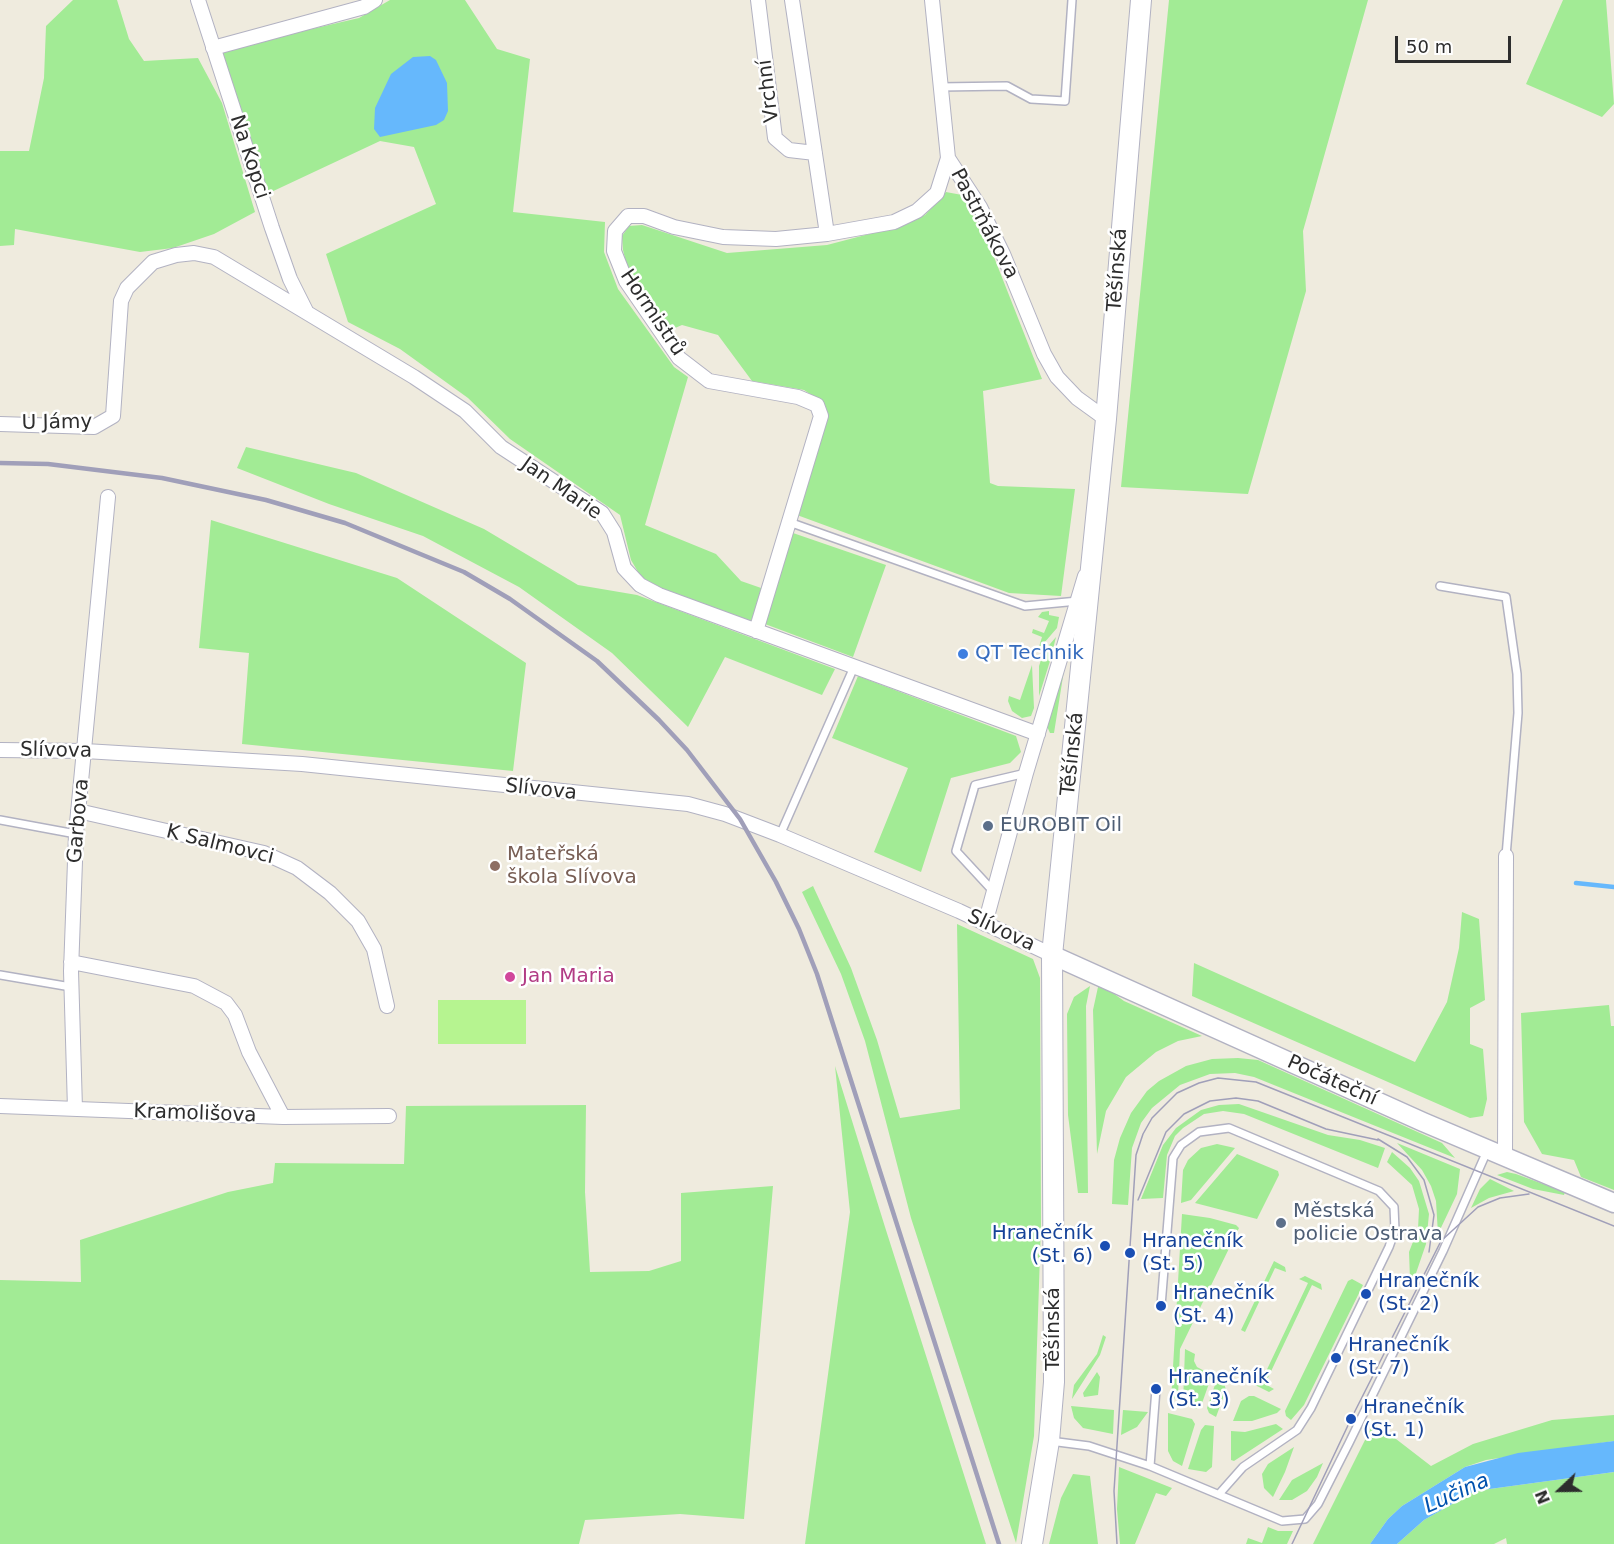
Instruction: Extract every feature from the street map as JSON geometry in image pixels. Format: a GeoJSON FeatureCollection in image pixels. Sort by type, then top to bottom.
{"type":"FeatureCollection","features":[{"type":"Feature","properties":{"kind":"main road","name":"Těšínská"},"geometry":{"type":"LineString","coordinates":[[1032,1544],[1049,1441],[1054,1360],[1052,955],[1082,601],[1091,557],[1106,419],[1141,0]]}},
{"type":"Feature","properties":{"kind":"street","name":"Na Kopci"},"geometry":{"type":"LineString","coordinates":[[198,0],[272,228],[290,279],[306,311]]}},
{"type":"Feature","properties":{"kind":"street"},"geometry":{"type":"LineString","coordinates":[[213,48],[364,7],[375,0]]}},
{"type":"Feature","properties":{"kind":"street","name":"Vrchní"},"geometry":{"type":"LineString","coordinates":[[759,0],[775,138],[789,150],[815,153]]}},
{"type":"Feature","properties":{"kind":"street"},"geometry":{"type":"LineString","coordinates":[[792,0],[827,234]]}},
{"type":"Feature","properties":{"kind":"street","name":"Pastrňákova"},"geometry":{"type":"LineString","coordinates":[[932,0],[948,158],[980,207],[1003,254],[1044,354],[1057,377],[1077,398],[1106,419]]}},
{"type":"Feature","properties":{"kind":"street","name":"Hormistrů"},"geometry":{"type":"LineString","coordinates":[[756,631],[821,416],[817,405],[798,397],[709,381],[679,358],[626,281],[614,251],[615,231],[628,216],[644,216],[674,227],[723,237],[776,239],[827,234],[894,222],[917,211],[937,193],[948,158]]}},
{"type":"Feature","properties":{"kind":"street","name":"Jan Marie"},"geometry":{"type":"LineString","coordinates":[[113,416],[121,301],[127,288],[153,262],[176,255],[194,253],[214,256],[358,341],[465,411],[501,447],[602,513],[614,532],[624,568],[640,585],[659,595],[1038,734]]}},
{"type":"Feature","properties":{"kind":"street","name":"U Jámy"},"geometry":{"type":"LineString","coordinates":[[0,424],[94,427],[113,416]]}},
{"type":"Feature","properties":{"kind":"street","name":"Garbova"},"geometry":{"type":"LineString","coordinates":[[75,1109],[71,962],[76,834],[108,497]]}},
{"type":"Feature","properties":{"kind":"street"},"geometry":{"type":"LineString","coordinates":[[985,924],[1026,773],[1082,601]]}},
{"type":"Feature","properties":{"kind":"street","name":"Slívova"},"geometry":{"type":"LineString","coordinates":[[0,750],[85,751],[302,764],[688,804],[725,814],[780,835],[1052,955]]}},
{"type":"Feature","properties":{"kind":"street","name":"K Salmovci"},"geometry":{"type":"LineString","coordinates":[[78,811],[264,854],[297,868],[330,893],[358,921],[374,949],[387,1006]]}},
{"type":"Feature","properties":{"kind":"street"},"geometry":{"type":"LineString","coordinates":[[1496,1153],[1506,856]]}},
{"type":"Feature","properties":{"kind":"street","name":"Počáteční"},"geometry":{"type":"LineString","coordinates":[[1052,955],[1496,1153],[1614,1203]]}},
{"type":"Feature","properties":{"kind":"street"},"geometry":{"type":"LineString","coordinates":[[71,962],[194,986],[226,1003],[235,1015],[249,1052],[283,1117]]}},
{"type":"Feature","properties":{"kind":"street","name":"Kramolišova"},"geometry":{"type":"LineString","coordinates":[[0,1106],[283,1117],[389,1116]]}},
{"type":"Feature","properties":{"kind":"lane"},"geometry":{"type":"LineString","coordinates":[[940,87],[1008,86],[1031,99],[1065,101],[1072,0]]}},
{"type":"Feature","properties":{"kind":"lane"},"geometry":{"type":"LineString","coordinates":[[789,522],[1025,606],[1082,601]]}},
{"type":"Feature","properties":{"kind":"lane"},"geometry":{"type":"LineString","coordinates":[[1440,586],[1506,597],[1517,674],[1518,713],[1506,856]]}},
{"type":"Feature","properties":{"kind":"lane"},"geometry":{"type":"LineString","coordinates":[[780,835],[854,667]]}},
{"type":"Feature","properties":{"kind":"lane"},"geometry":{"type":"LineString","coordinates":[[995,893],[957,851],[975,785],[1026,773]]}},
{"type":"Feature","properties":{"kind":"lane"},"geometry":{"type":"LineString","coordinates":[[0,820],[76,834]]}},
{"type":"Feature","properties":{"kind":"lane"},"geometry":{"type":"LineString","coordinates":[[0,975],[71,987]]}},
{"type":"Feature","properties":{"kind":"lane"},"geometry":{"type":"LineString","coordinates":[[1161,1306],[1173,1158],[1180,1144],[1198,1132],[1229,1128],[1379,1191],[1394,1207],[1395,1230],[1389,1246],[1311,1408],[1297,1430],[1243,1467],[1220,1493]]}},
{"type":"Feature","properties":{"kind":"lane"},"geometry":{"type":"LineString","coordinates":[[1049,1441],[1089,1446],[1150,1466],[1288,1522],[1303,1520],[1315,1509],[1443,1251],[1496,1153]]}},
{"type":"Feature","properties":{"kind":"lane"},"geometry":{"type":"LineString","coordinates":[[1150,1466],[1156,1389]]}},
{"type":"Feature","properties":{"kind":"green space"},"geometry":{"type":"Polygon","coordinates":[[[73,0],[117,0],[129,39],[144,61],[198,58],[222,103],[255,212],[214,234],[173,248],[140,252],[15,229],[14,245],[0,246],[0,151],[29,151],[44,78],[46,26],[73,0]]]}},
{"type":"Feature","properties":{"kind":"green space"},"geometry":{"type":"Polygon","coordinates":[[[390,0],[465,0],[497,49],[530,59],[513,212],[605,222],[604,252],[618,289],[674,367],[688,377],[645,525],[716,554],[741,581],[764,589],[751,621],[661,588],[641,577],[631,560],[620,515],[510,439],[468,398],[400,349],[348,322],[326,254],[436,204],[414,147],[380,141],[267,194],[221,50],[359,18],[390,0]]]}},
{"type":"Feature","properties":{"kind":"green space"},"geometry":{"type":"Polygon","coordinates":[[[1169,0],[1368,0],[1303,231],[1306,291],[1248,494],[1121,487],[1169,0]]]}},
{"type":"Feature","properties":{"kind":"green space"},"geometry":{"type":"Polygon","coordinates":[[[1563,0],[1606,0],[1614,104],[1602,117],[1526,84],[1563,0]]]}},
{"type":"Feature","properties":{"kind":"green space"},"geometry":{"type":"Polygon","coordinates":[[[946,192],[962,195],[992,252],[1042,379],[983,391],[990,483],[998,486],[1075,489],[1061,596],[1009,593],[797,515],[827,414],[822,402],[804,390],[752,381],[718,335],[682,325],[668,331],[628,271],[623,250],[622,236],[629,226],[642,225],[727,253],[827,245],[896,227],[925,215],[946,192]]]}},
{"type":"Feature","properties":{"kind":"green space"},"geometry":{"type":"Polygon","coordinates":[[[246,447],[356,473],[484,529],[578,585],[637,595],[835,669],[822,695],[725,657],[688,727],[612,653],[519,587],[423,536],[329,504],[237,468],[246,447]]]}},
{"type":"Feature","properties":{"kind":"green space"},"geometry":{"type":"Polygon","coordinates":[[[211,520],[397,578],[526,663],[513,771],[242,744],[249,653],[199,648],[211,520]]]}},
{"type":"Feature","properties":{"kind":"green space"},"geometry":{"type":"Polygon","coordinates":[[[793,533],[886,565],[853,657],[765,624],[793,533]]]}},
{"type":"Feature","properties":{"kind":"green space"},"geometry":{"type":"Polygon","coordinates":[[[1049,611],[1049,615],[1059,617],[1057,628],[1038,650],[1042,637],[1032,633],[1033,629],[1044,633],[1049,621],[1038,617],[1042,612],[1049,611]]]}},
{"type":"Feature","properties":{"kind":"green space"},"geometry":{"type":"Polygon","coordinates":[[[1056,637],[1039,696],[1039,666],[1044,651],[1056,637]]]}},
{"type":"Feature","properties":{"kind":"green space"},"geometry":{"type":"Polygon","coordinates":[[[1065,664],[1054,733],[1050,733],[1045,722],[1065,664]]]}},
{"type":"Feature","properties":{"kind":"green space"},"geometry":{"type":"Polygon","coordinates":[[[1032,665],[1034,708],[1031,716],[1022,718],[1012,711],[1008,701],[1009,696],[1020,700],[1032,665]]]}},
{"type":"Feature","properties":{"kind":"green space"},"geometry":{"type":"Polygon","coordinates":[[[858,676],[1016,736],[1021,752],[1010,763],[951,778],[921,872],[874,852],[908,768],[832,738],[858,676]]]}},
{"type":"Feature","properties":{"kind":"green space"},"geometry":{"type":"Polygon","coordinates":[[[813,886],[851,968],[877,1040],[900,1118],[960,1109],[957,924],[1033,959],[1040,978],[1041,1224],[1034,1436],[1016,1543],[911,1218],[865,1041],[841,974],[802,892],[813,886]]]}},
{"type":"Feature","properties":{"kind":"green space"},"geometry":{"type":"Polygon","coordinates":[[[1462,912],[1479,919],[1485,1000],[1470,1008],[1470,1044],[1483,1049],[1487,1099],[1483,1116],[1470,1118],[1192,996],[1194,963],[1415,1062],[1447,1002],[1459,948],[1462,912]]]}},
{"type":"Feature","properties":{"kind":"green space"},"geometry":{"type":"Polygon","coordinates":[[[1090,986],[1086,1006],[1088,1193],[1078,1193],[1068,1115],[1067,1014],[1074,997],[1090,986]]]}},
{"type":"Feature","properties":{"kind":"green space"},"geometry":{"type":"Polygon","coordinates":[[[1098,987],[1106,988],[1124,1001],[1202,1036],[1178,1041],[1156,1052],[1126,1077],[1106,1111],[1097,1154],[1093,1010],[1098,987]]]}},
{"type":"Feature","properties":{"kind":"green space"},"geometry":{"type":"Polygon","coordinates":[[[438,1000],[526,1000],[526,1044],[438,1044],[438,1000]]]}},
{"type":"Feature","properties":{"kind":"green space"},"geometry":{"type":"Polygon","coordinates":[[[1609,1005],[1611,1026],[1614,1026],[1614,1190],[1581,1177],[1574,1160],[1542,1154],[1524,1122],[1521,1013],[1609,1005]]]}},
{"type":"Feature","properties":{"kind":"green space"},"geometry":{"type":"Polygon","coordinates":[[[1212,1059],[1258,1060],[1442,1143],[1455,1158],[1254,1077],[1235,1073],[1210,1074],[1180,1085],[1152,1108],[1141,1123],[1132,1148],[1128,1205],[1112,1204],[1114,1160],[1120,1138],[1131,1113],[1147,1091],[1159,1081],[1186,1066],[1212,1059]]]}},
{"type":"Feature","properties":{"kind":"green space"},"geometry":{"type":"Polygon","coordinates":[[[835,1066],[986,1544],[805,1544],[850,1212],[835,1066]]]}},
{"type":"Feature","properties":{"kind":"green space"},"geometry":{"type":"Polygon","coordinates":[[[1239,1104],[1328,1135],[1360,1140],[1385,1148],[1378,1168],[1244,1114],[1223,1111],[1204,1114],[1175,1136],[1167,1155],[1163,1198],[1141,1199],[1163,1145],[1176,1128],[1201,1110],[1219,1105],[1239,1104]]]}},
{"type":"Feature","properties":{"kind":"green space"},"geometry":{"type":"Polygon","coordinates":[[[586,1105],[585,1192],[590,1272],[649,1271],[681,1261],[681,1193],[773,1186],[744,1519],[680,1514],[585,1520],[579,1544],[0,1544],[0,1280],[81,1282],[80,1240],[228,1192],[273,1183],[275,1163],[404,1164],[406,1106],[586,1105]]]}},
{"type":"Feature","properties":{"kind":"green space"},"geometry":{"type":"Polygon","coordinates":[[[1397,1143],[1460,1169],[1457,1194],[1438,1234],[1436,1201],[1431,1186],[1422,1170],[1397,1143]]]}},
{"type":"Feature","properties":{"kind":"green space"},"geometry":{"type":"Polygon","coordinates":[[[1217,1144],[1235,1148],[1191,1200],[1181,1203],[1183,1170],[1188,1160],[1201,1148],[1217,1144]]]}},
{"type":"Feature","properties":{"kind":"green space"},"geometry":{"type":"Polygon","coordinates":[[[1392,1152],[1410,1168],[1419,1181],[1429,1214],[1426,1244],[1414,1279],[1410,1279],[1409,1252],[1418,1229],[1419,1209],[1412,1185],[1387,1162],[1392,1152]]]}},
{"type":"Feature","properties":{"kind":"green space"},"geometry":{"type":"Polygon","coordinates":[[[1237,1154],[1278,1171],[1279,1175],[1257,1219],[1195,1203],[1237,1154]]]}},
{"type":"Feature","properties":{"kind":"green space"},"geometry":{"type":"Polygon","coordinates":[[[1507,1172],[1565,1192],[1564,1195],[1533,1189],[1497,1175],[1507,1172]]]}},
{"type":"Feature","properties":{"kind":"green space"},"geometry":{"type":"Polygon","coordinates":[[[1490,1179],[1514,1191],[1489,1198],[1471,1208],[1480,1189],[1490,1179]]]}},
{"type":"Feature","properties":{"kind":"green space"},"geometry":{"type":"Polygon","coordinates":[[[1182,1214],[1210,1218],[1236,1225],[1239,1228],[1180,1349],[1178,1396],[1171,1401],[1182,1214]]]}},
{"type":"Feature","properties":{"kind":"green space"},"geometry":{"type":"Polygon","coordinates":[[[1274,1261],[1285,1267],[1286,1272],[1275,1268],[1245,1332],[1241,1330],[1274,1261]]]}},
{"type":"Feature","properties":{"kind":"green space"},"geometry":{"type":"Polygon","coordinates":[[[1305,1276],[1321,1284],[1322,1290],[1312,1285],[1265,1384],[1274,1389],[1269,1392],[1251,1383],[1251,1378],[1261,1382],[1308,1283],[1299,1279],[1305,1276]]]}},
{"type":"Feature","properties":{"kind":"green space"},"geometry":{"type":"Polygon","coordinates":[[[1352,1279],[1363,1285],[1304,1405],[1291,1420],[1286,1416],[1285,1411],[1348,1281],[1352,1279]]]}},
{"type":"Feature","properties":{"kind":"green space"},"geometry":{"type":"Polygon","coordinates":[[[1103,1335],[1106,1337],[1100,1355],[1072,1399],[1074,1385],[1097,1354],[1103,1335]]]}},
{"type":"Feature","properties":{"kind":"green space"},"geometry":{"type":"Polygon","coordinates":[[[1185,1349],[1195,1354],[1194,1361],[1197,1367],[1212,1375],[1201,1406],[1196,1409],[1183,1403],[1185,1349]]]}},
{"type":"Feature","properties":{"kind":"green space"},"geometry":{"type":"Polygon","coordinates":[[[1097,1372],[1100,1377],[1098,1395],[1084,1397],[1083,1393],[1097,1372]]]}},
{"type":"Feature","properties":{"kind":"green space"},"geometry":{"type":"Polygon","coordinates":[[[1217,1379],[1224,1383],[1226,1390],[1216,1417],[1209,1413],[1207,1408],[1217,1379]]]}},
{"type":"Feature","properties":{"kind":"green space"},"geometry":{"type":"Polygon","coordinates":[[[1254,1396],[1281,1409],[1277,1413],[1252,1421],[1233,1421],[1241,1401],[1254,1396]]]}},
{"type":"Feature","properties":{"kind":"green space"},"geometry":{"type":"Polygon","coordinates":[[[1071,1406],[1114,1410],[1113,1434],[1083,1428],[1074,1418],[1071,1406]]]}},
{"type":"Feature","properties":{"kind":"green space"},"geometry":{"type":"Polygon","coordinates":[[[1123,1410],[1148,1412],[1137,1427],[1121,1435],[1123,1410]]]}},
{"type":"Feature","properties":{"kind":"green space"},"geometry":{"type":"Polygon","coordinates":[[[1168,1413],[1192,1419],[1195,1424],[1182,1466],[1173,1461],[1168,1451],[1168,1413]]]}},
{"type":"Feature","properties":{"kind":"green space"},"geometry":{"type":"Polygon","coordinates":[[[1614,1415],[1614,1441],[1486,1460],[1465,1467],[1402,1506],[1388,1519],[1370,1544],[1313,1544],[1374,1422],[1431,1466],[1473,1444],[1552,1420],[1614,1415]]]}},
{"type":"Feature","properties":{"kind":"green space"},"geometry":{"type":"Polygon","coordinates":[[[1276,1424],[1283,1429],[1234,1461],[1231,1460],[1231,1431],[1245,1432],[1276,1424]]]}},
{"type":"Feature","properties":{"kind":"green space"},"geometry":{"type":"Polygon","coordinates":[[[1205,1425],[1214,1426],[1212,1467],[1206,1472],[1188,1469],[1201,1430],[1205,1425]]]}},
{"type":"Feature","properties":{"kind":"green space"},"geometry":{"type":"Polygon","coordinates":[[[1294,1447],[1273,1497],[1264,1488],[1262,1474],[1268,1464],[1294,1447]]]}},
{"type":"Feature","properties":{"kind":"green space"},"geometry":{"type":"Polygon","coordinates":[[[1323,1463],[1307,1491],[1292,1500],[1279,1500],[1292,1480],[1323,1463]]]}},
{"type":"Feature","properties":{"kind":"green space"},"geometry":{"type":"Polygon","coordinates":[[[1119,1467],[1172,1488],[1166,1496],[1156,1493],[1135,1544],[1120,1544],[1117,1509],[1119,1467]]]}},
{"type":"Feature","properties":{"kind":"green space"},"geometry":{"type":"Polygon","coordinates":[[[1614,1472],[1614,1544],[1507,1544],[1506,1538],[1494,1544],[1397,1544],[1424,1520],[1475,1491],[1614,1472]]]}},
{"type":"Feature","properties":{"kind":"green space"},"geometry":{"type":"Polygon","coordinates":[[[1073,1474],[1090,1476],[1098,1544],[1049,1544],[1061,1498],[1073,1474]]]}},
{"type":"Feature","properties":{"kind":"green space"},"geometry":{"type":"Polygon","coordinates":[[[1268,1527],[1278,1531],[1293,1531],[1287,1544],[1246,1544],[1248,1538],[1262,1543],[1268,1527]]]}},
{"type":"Feature","properties":{"kind":"water"},"geometry":{"type":"Polygon","coordinates":[[[430,56],[436,60],[447,83],[448,111],[444,120],[436,125],[380,137],[374,129],[375,108],[391,74],[413,57],[430,56]]]}},
{"type":"Feature","properties":{"kind":"water","name":"Lučina"},"geometry":{"type":"Polygon","coordinates":[[[1614,1441],[1614,1472],[1475,1491],[1424,1520],[1397,1544],[1370,1544],[1388,1519],[1402,1506],[1465,1467],[1518,1453],[1614,1441]]]}},
{"type":"Feature","properties":{"kind":"waterway"},"geometry":{"type":"LineString","coordinates":[[1576,883],[1614,887]]}},
{"type":"Feature","properties":{"kind":"tram line"},"geometry":{"type":"LineString","coordinates":[[1117,1544],[1114,1491],[1136,1155],[1143,1134],[1152,1118],[1177,1093],[1199,1083],[1218,1078],[1256,1082],[1614,1226]]}},
{"type":"Feature","properties":{"kind":"tram line"},"geometry":{"type":"LineString","coordinates":[[1138,1200],[1166,1132],[1184,1114],[1210,1101],[1236,1098],[1258,1101],[1326,1129],[1378,1140]]}},
{"type":"Feature","properties":{"kind":"tram line"},"geometry":{"type":"LineString","coordinates":[[1378,1139],[1407,1157],[1424,1180],[1434,1215],[1429,1252]]}},
{"type":"Feature","properties":{"kind":"tram line"},"geometry":{"type":"LineString","coordinates":[[1292,1544],[1351,1419],[1441,1241],[1478,1207],[1500,1198],[1529,1194]]}},
{"type":"Feature","properties":{"kind":"railway"},"geometry":{"type":"LineString","coordinates":[[0,463],[48,464],[162,478],[266,500],[345,523],[464,572],[510,599],[597,661],[687,750],[740,819],[776,882],[799,929],[817,974],[999,1544]]}},
{"type":"Feature","properties":{"kind":"place","name":"QT Technik"},"geometry":{"type":"Point","coordinates":[963,654]}},
{"type":"Feature","properties":{"kind":"place","name":"EUROBIT Oil"},"geometry":{"type":"Point","coordinates":[988,826]}},
{"type":"Feature","properties":{"kind":"place","name":"Mateřská škola Slívova"},"geometry":{"type":"Point","coordinates":[495,866]}},
{"type":"Feature","properties":{"kind":"place","name":"Jan Maria"},"geometry":{"type":"Point","coordinates":[510,977]}},
{"type":"Feature","properties":{"kind":"place","name":"Městská policie Ostrava"},"geometry":{"type":"Point","coordinates":[1281,1223]}},
{"type":"Feature","properties":{"kind":"place","name":"Hranečník (St. 6)"},"geometry":{"type":"Point","coordinates":[1105,1246]}},
{"type":"Feature","properties":{"kind":"place","name":"Hranečník (St. 5)"},"geometry":{"type":"Point","coordinates":[1130,1253]}},
{"type":"Feature","properties":{"kind":"place","name":"Hranečník (St. 2)"},"geometry":{"type":"Point","coordinates":[1366,1294]}},
{"type":"Feature","properties":{"kind":"place","name":"Hranečník (St. 4)"},"geometry":{"type":"Point","coordinates":[1161,1306]}},
{"type":"Feature","properties":{"kind":"place","name":"Hranečník (St. 7)"},"geometry":{"type":"Point","coordinates":[1336,1358]}},
{"type":"Feature","properties":{"kind":"place","name":"Hranečník (St. 3)"},"geometry":{"type":"Point","coordinates":[1156,1389]}},
{"type":"Feature","properties":{"kind":"place","name":"Hranečník (St. 1)"},"geometry":{"type":"Point","coordinates":[1351,1419]}}]}
